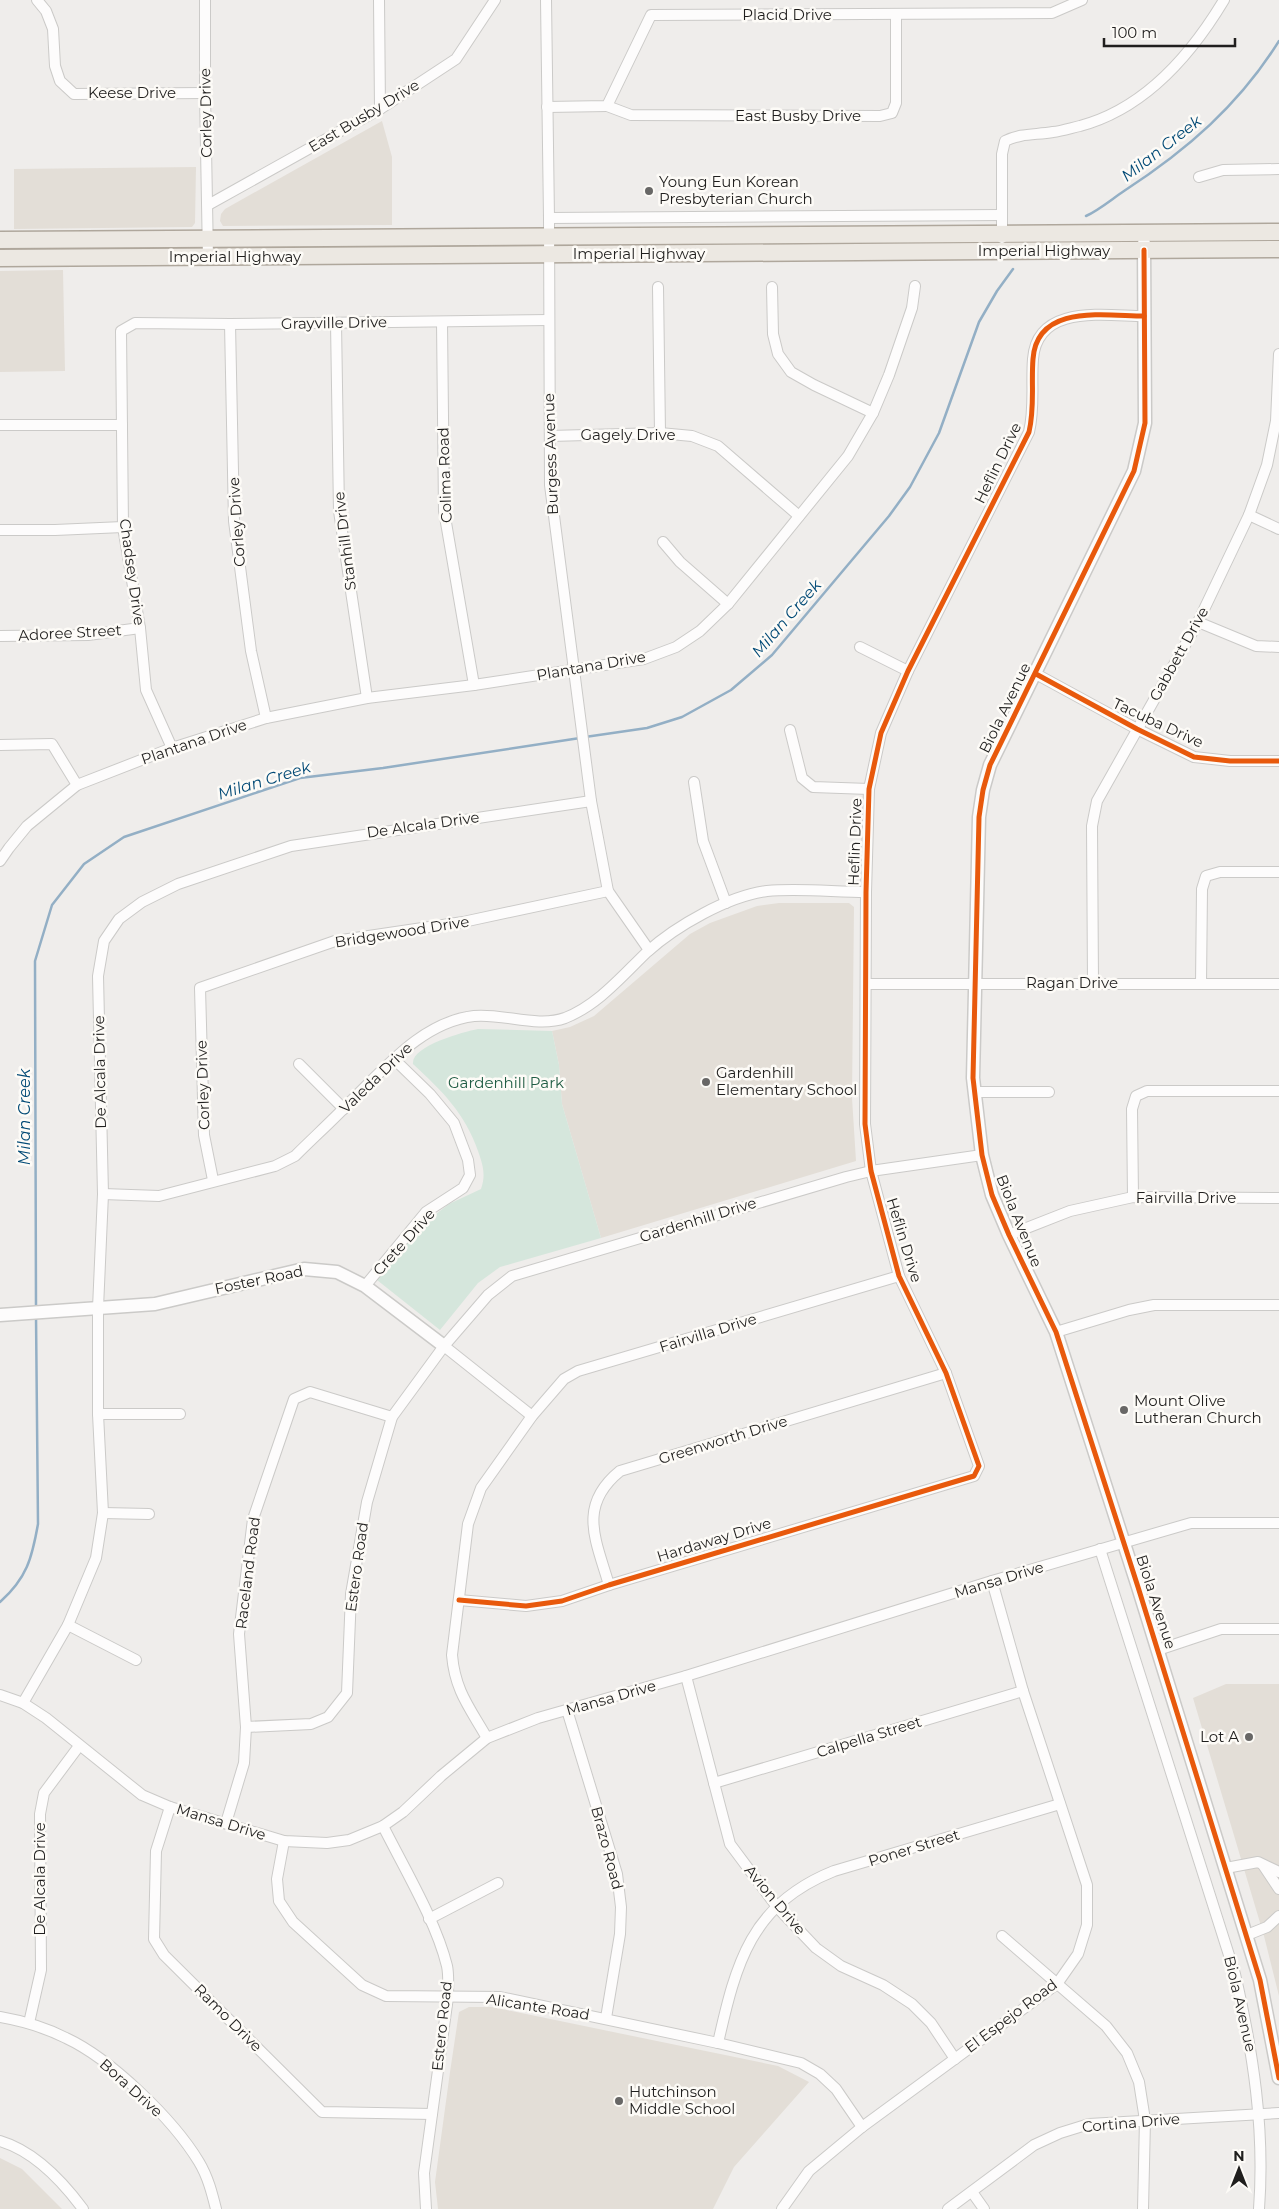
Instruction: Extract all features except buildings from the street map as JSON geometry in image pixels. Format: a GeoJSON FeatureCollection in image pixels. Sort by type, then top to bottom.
{"type":"FeatureCollection","features":[{"type":"Feature","properties":{"kind":"main road","name":"Imperial Highway"},"geometry":{"type":"LineString","coordinates":[[0,240],[1279,232]]}},
{"type":"Feature","properties":{"kind":"main road","name":"Imperial Highway"},"geometry":{"type":"LineString","coordinates":[[0,258],[1279,249]]}},
{"type":"Feature","properties":{"kind":"street","name":"Keese Drive"},"geometry":{"type":"LineString","coordinates":[[37,0],[46,11],[53,29],[55,66],[60,81],[74,94],[205,93]]}},
{"type":"Feature","properties":{"kind":"street","name":"Corley Drive"},"geometry":{"type":"LineString","coordinates":[[205,0],[208,257]]}},
{"type":"Feature","properties":{"kind":"street"},"geometry":{"type":"LineString","coordinates":[[379,0],[380,109]]}},
{"type":"Feature","properties":{"kind":"street","name":"East Busby Drive"},"geometry":{"type":"LineString","coordinates":[[208,205],[380,109],[456,59],[495,0]]}},
{"type":"Feature","properties":{"kind":"street","name":"Burgess Avenue"},"geometry":{"type":"LineString","coordinates":[[546,0],[550,254],[550,485],[553,518],[576,670],[591,801],[608,891],[649,950]]}},
{"type":"Feature","properties":{"kind":"street","name":"Placid Drive"},"geometry":{"type":"LineString","coordinates":[[607,106],[651,15],[1052,13],[1082,0]]}},
{"type":"Feature","properties":{"kind":"street"},"geometry":{"type":"LineString","coordinates":[[1002,251],[1002,154],[1005,140],[1018,135],[1054,132],[1082,125],[1108,116],[1138,99],[1170,71],[1205,32],[1224,0]]}},
{"type":"Feature","properties":{"kind":"street","name":"East Busby Drive"},"geometry":{"type":"LineString","coordinates":[[607,106],[631,115],[880,116],[892,113],[896,104],[896,15]]}},
{"type":"Feature","properties":{"kind":"street"},"geometry":{"type":"LineString","coordinates":[[547,108],[607,106]]}},
{"type":"Feature","properties":{"kind":"street"},"geometry":{"type":"LineString","coordinates":[[1199,177],[1223,170],[1279,169]]}},
{"type":"Feature","properties":{"kind":"street"},"geometry":{"type":"LineString","coordinates":[[549,218],[1002,215]]}},
{"type":"Feature","properties":{"kind":"street","name":"Biola Avenue"},"geometry":{"type":"LineString","coordinates":[[1144,233],[1145,423],[1134,471],[990,765],[983,790],[979,817],[974,1092],[982,1155],[992,1195],[1009,1236],[1056,1332],[1158,1650],[1260,1980],[1279,2078]]}},
{"type":"Feature","properties":{"kind":"street","name":"Plantana Drive"},"geometry":{"type":"LineString","coordinates":[[0,862],[28,826],[77,784],[172,748],[266,718],[367,698],[474,685],[644,659],[676,647],[700,631],[728,604],[848,456],[873,413],[904,336],[912,308],[915,286]]}},
{"type":"Feature","properties":{"kind":"street"},"geometry":{"type":"LineString","coordinates":[[658,287],[660,433]]}},
{"type":"Feature","properties":{"kind":"street"},"geometry":{"type":"LineString","coordinates":[[772,287],[773,334],[778,354],[791,372],[873,413]]}},
{"type":"Feature","properties":{"kind":"street","name":"Heflin Drive"},"geometry":{"type":"LineString","coordinates":[[974,1476],[979,1466],[946,1373],[899,1276],[871,1171],[865,1124],[866,892],[869,789],[881,733],[908,671],[1029,432],[1033,415],[1033,357],[1040,338],[1051,324],[1072,316],[1144,316]]}},
{"type":"Feature","properties":{"kind":"street","name":"Grayville Drive"},"geometry":{"type":"LineString","coordinates":[[121,331],[135,323],[230,324],[549,320]]}},
{"type":"Feature","properties":{"kind":"street","name":"Colima Road"},"geometry":{"type":"LineString","coordinates":[[442,322],[444,511],[474,685]]}},
{"type":"Feature","properties":{"kind":"street","name":"Stanhill Drive"},"geometry":{"type":"LineString","coordinates":[[336,323],[339,511],[367,698]]}},
{"type":"Feature","properties":{"kind":"street","name":"Corley Drive"},"geometry":{"type":"LineString","coordinates":[[230,324],[234,521],[251,650],[266,718]]}},
{"type":"Feature","properties":{"kind":"street","name":"Chadsey Drive"},"geometry":{"type":"LineString","coordinates":[[121,331],[123,527],[140,628],[146,690],[172,748]]}},
{"type":"Feature","properties":{"kind":"street","name":"Gabbett Drive"},"geometry":{"type":"LineString","coordinates":[[1093,983],[1092,826],[1097,801],[1198,622],[1249,515],[1267,465],[1277,421],[1279,354]]}},
{"type":"Feature","properties":{"kind":"street"},"geometry":{"type":"LineString","coordinates":[[0,425],[122,425]]}},
{"type":"Feature","properties":{"kind":"street","name":"Gagely Drive"},"geometry":{"type":"LineString","coordinates":[[550,436],[660,433],[692,436],[718,446],[799,516]]}},
{"type":"Feature","properties":{"kind":"street"},"geometry":{"type":"LineString","coordinates":[[1249,515],[1279,529]]}},
{"type":"Feature","properties":{"kind":"street"},"geometry":{"type":"LineString","coordinates":[[0,530],[123,527]]}},
{"type":"Feature","properties":{"kind":"street"},"geometry":{"type":"LineString","coordinates":[[663,542],[680,562],[728,604]]}},
{"type":"Feature","properties":{"kind":"street"},"geometry":{"type":"LineString","coordinates":[[1198,622],[1256,646],[1279,647]]}},
{"type":"Feature","properties":{"kind":"street","name":"Adoree Street"},"geometry":{"type":"LineString","coordinates":[[0,636],[88,635],[140,628]]}},
{"type":"Feature","properties":{"kind":"street"},"geometry":{"type":"LineString","coordinates":[[860,647],[908,671]]}},
{"type":"Feature","properties":{"kind":"street","name":"Tacuba Drive"},"geometry":{"type":"LineString","coordinates":[[1036,674],[1136,729],[1194,757],[1230,761],[1279,761]]}},
{"type":"Feature","properties":{"kind":"street"},"geometry":{"type":"LineString","coordinates":[[790,730],[802,778],[813,787],[869,789]]}},
{"type":"Feature","properties":{"kind":"street"},"geometry":{"type":"LineString","coordinates":[[0,745],[52,744],[77,784]]}},
{"type":"Feature","properties":{"kind":"street"},"geometry":{"type":"LineString","coordinates":[[694,782],[703,841],[726,903]]}},
{"type":"Feature","properties":{"kind":"street","name":"De Alcala Drive"},"geometry":{"type":"LineString","coordinates":[[23,1703],[68,1625],[96,1558],[103,1513],[98,1414],[98,1308],[103,1194],[98,976],[104,941],[120,919],[142,902],[178,884],[291,846],[591,801]]}},
{"type":"Feature","properties":{"kind":"street"},"geometry":{"type":"LineString","coordinates":[[1201,984],[1202,889],[1206,876],[1220,872],[1279,872]]}},
{"type":"Feature","properties":{"kind":"street","name":"Bridgewood Drive"},"geometry":{"type":"LineString","coordinates":[[200,988],[335,941],[463,922],[608,891]]}},
{"type":"Feature","properties":{"kind":"street","name":"Valeda Drive"},"geometry":{"type":"LineString","coordinates":[[103,1194],[159,1196],[213,1180],[275,1166],[295,1156],[419,1037],[443,1025],[475,1016],[540,1021],[564,1018],[599,998],[649,950],[684,924],[726,903],[766,892],[866,892]]}},
{"type":"Feature","properties":{"kind":"street","name":"Ragan Drive"},"geometry":{"type":"LineString","coordinates":[[866,984],[1279,984]]}},
{"type":"Feature","properties":{"kind":"street","name":"Corley Drive"},"geometry":{"type":"LineString","coordinates":[[200,988],[204,1135],[213,1180]]}},
{"type":"Feature","properties":{"kind":"street","name":"Crete Drive"},"geometry":{"type":"LineString","coordinates":[[365,1286],[426,1212],[463,1188],[470,1175],[468,1160],[454,1123],[430,1094],[394,1059]]}},
{"type":"Feature","properties":{"kind":"street"},"geometry":{"type":"LineString","coordinates":[[299,1064],[344,1109]]}},
{"type":"Feature","properties":{"kind":"street"},"geometry":{"type":"LineString","coordinates":[[1133,1197],[1132,1109],[1136,1096],[1147,1091],[1279,1091]]}},
{"type":"Feature","properties":{"kind":"street"},"geometry":{"type":"LineString","coordinates":[[974,1092],[1049,1092]]}},
{"type":"Feature","properties":{"kind":"street","name":"Gardenhill Drive"},"geometry":{"type":"LineString","coordinates":[[444,1346],[488,1294],[512,1276],[789,1192],[871,1171],[982,1155]]}},
{"type":"Feature","properties":{"kind":"street","name":"Fairvilla Drive"},"geometry":{"type":"LineString","coordinates":[[1009,1236],[1070,1211],[1133,1197],[1279,1198]]}},
{"type":"Feature","properties":{"kind":"street","name":"Foster Road"},"geometry":{"type":"LineString","coordinates":[[0,1315],[155,1304],[304,1268],[337,1272],[365,1286],[532,1416]]}},
{"type":"Feature","properties":{"kind":"street","name":"Fairvilla Drive"},"geometry":{"type":"LineString","coordinates":[[532,1416],[564,1379],[578,1371],[899,1276]]}},
{"type":"Feature","properties":{"kind":"street"},"geometry":{"type":"LineString","coordinates":[[1056,1332],[1129,1310],[1154,1305],[1279,1305]]}},
{"type":"Feature","properties":{"kind":"street","name":"Estero Road"},"geometry":{"type":"LineString","coordinates":[[246,1727],[311,1724],[328,1717],[347,1693],[351,1594],[367,1502],[392,1417],[444,1346]]}},
{"type":"Feature","properties":{"kind":"street","name":"Greenworth Drive"},"geometry":{"type":"LineString","coordinates":[[610,1585],[595,1536],[593,1518],[597,1497],[608,1481],[620,1470],[946,1373]]}},
{"type":"Feature","properties":{"kind":"street","name":"Raceland Road"},"geometry":{"type":"LineString","coordinates":[[226,1824],[244,1764],[246,1727],[239,1634],[253,1519],[294,1399],[310,1392],[392,1417]]}},
{"type":"Feature","properties":{"kind":"street"},"geometry":{"type":"LineString","coordinates":[[98,1414],[180,1414]]}},
{"type":"Feature","properties":{"kind":"street"},"geometry":{"type":"LineString","coordinates":[[487,1738],[457,1687],[453,1672],[452,1655],[468,1524],[481,1488],[532,1416]]}},
{"type":"Feature","properties":{"kind":"street","name":"Hardaway Drive"},"geometry":{"type":"LineString","coordinates":[[459,1600],[526,1606],[562,1601],[974,1476]]}},
{"type":"Feature","properties":{"kind":"street"},"geometry":{"type":"LineString","coordinates":[[103,1513],[149,1514]]}},
{"type":"Feature","properties":{"kind":"street","name":"Mansa Drive"},"geometry":{"type":"LineString","coordinates":[[0,1694],[23,1703],[46,1718],[142,1795],[170,1807],[284,1842],[327,1843],[350,1840],[383,1826],[403,1812],[441,1776],[487,1738],[538,1718],[686,1676],[992,1581],[1191,1523],[1279,1523]]}},
{"type":"Feature","properties":{"kind":"street","name":"Biola Avenue"},"geometry":{"type":"LineString","coordinates":[[1100,1549],[1235,1974],[1250,2038],[1259,2114],[1259,2209]]}},
{"type":"Feature","properties":{"kind":"street","name":"El Espejo Road"},"geometry":{"type":"LineString","coordinates":[[782,2209],[809,2171],[862,2127],[1056,1984],[1078,1954],[1087,1925],[1087,1885],[1023,1691],[992,1581]]}},
{"type":"Feature","properties":{"kind":"street"},"geometry":{"type":"LineString","coordinates":[[68,1625],[136,1660]]}},
{"type":"Feature","properties":{"kind":"street"},"geometry":{"type":"LineString","coordinates":[[1158,1650],[1221,1629],[1279,1629]]}},
{"type":"Feature","properties":{"kind":"street","name":"Avion Drive"},"geometry":{"type":"LineString","coordinates":[[686,1676],[730,1844],[777,1907],[816,1948],[841,1966],[883,1985],[912,2004],[931,2023],[955,2059]]}},
{"type":"Feature","properties":{"kind":"street","name":"Calpella Street"},"geometry":{"type":"LineString","coordinates":[[714,1783],[1023,1691]]}},
{"type":"Feature","properties":{"kind":"street","name":"Brazo Road"},"geometry":{"type":"LineString","coordinates":[[567,1710],[617,1874],[621,1907],[620,1934],[606,2018]]}},
{"type":"Feature","properties":{"kind":"street","name":"De Alcala Drive"},"geometry":{"type":"LineString","coordinates":[[29,2022],[40,1970],[40,1814],[44,1793],[79,1746]]}},
{"type":"Feature","properties":{"kind":"street","name":"Poner Street"},"geometry":{"type":"LineString","coordinates":[[718,2043],[728,1997],[739,1964],[753,1936],[777,1907],[810,1881],[834,1872],[1060,1804]]}},
{"type":"Feature","properties":{"kind":"street","name":"Ramo Drive"},"geometry":{"type":"LineString","coordinates":[[170,1807],[156,1850],[154,1939],[164,1955],[322,2112],[432,2114]]}},
{"type":"Feature","properties":{"kind":"street","name":"Estero Road"},"geometry":{"type":"LineString","coordinates":[[383,1826],[429,1919],[448,1968],[448,1997],[424,2173],[426,2209]]}},
{"type":"Feature","properties":{"kind":"street","name":"Alicante Road"},"geometry":{"type":"LineString","coordinates":[[284,1842],[277,1879],[279,1900],[294,1922],[362,1985],[386,1996],[500,1997],[606,2018],[801,2063],[820,2074],[836,2089],[862,2127]]}},
{"type":"Feature","properties":{"kind":"street"},"geometry":{"type":"LineString","coordinates":[[1226,1868],[1253,1862],[1279,1872]]}},
{"type":"Feature","properties":{"kind":"street"},"geometry":{"type":"LineString","coordinates":[[1262,1864],[1279,1889]]}},
{"type":"Feature","properties":{"kind":"street"},"geometry":{"type":"LineString","coordinates":[[429,1919],[498,1882]]}},
{"type":"Feature","properties":{"kind":"street"},"geometry":{"type":"LineString","coordinates":[[1246,1935],[1267,1928],[1278,1915]]}},
{"type":"Feature","properties":{"kind":"street"},"geometry":{"type":"LineString","coordinates":[[1002,1936],[1106,2026],[1127,2053],[1139,2082],[1145,2120],[1143,2209]]}},
{"type":"Feature","properties":{"kind":"street","name":"Bora Drive"},"geometry":{"type":"LineString","coordinates":[[0,2017],[29,2022],[66,2038],[90,2052],[127,2081],[181,2137],[199,2162],[210,2185],[216,2209]]}},
{"type":"Feature","properties":{"kind":"street","name":"Cortina Drive"},"geometry":{"type":"LineString","coordinates":[[948,2209],[1034,2145],[1060,2132],[1089,2124],[1279,2112]]}},
{"type":"Feature","properties":{"kind":"street"},"geometry":{"type":"LineString","coordinates":[[0,2142],[9,2144],[35,2159],[75,2198],[83,2209]]}},
{"type":"Feature","properties":{"kind":"street"},"geometry":{"type":"LineString","coordinates":[[972,2192],[984,2209]]}},
{"type":"Feature","properties":{"kind":"shaded area"},"geometry":{"type":"Polygon","coordinates":[[[382,121],[392,157],[392,225],[223,226],[220,221],[221,214],[225,209],[382,121]]]}},
{"type":"Feature","properties":{"kind":"shaded area"},"geometry":{"type":"Polygon","coordinates":[[[196,167],[195,223],[192,227],[14,229],[14,169],[196,167]]]}},
{"type":"Feature","properties":{"kind":"shaded area"},"geometry":{"type":"Polygon","coordinates":[[[63,270],[65,371],[0,372],[0,271],[63,270]]]}},
{"type":"Feature","properties":{"kind":"shaded area","name":"Gardenhill Elementary School"},"geometry":{"type":"Polygon","coordinates":[[[779,903],[849,903],[854,907],[852,1098],[856,1161],[601,1238],[562,1104],[559,1065],[552,1031],[570,1027],[594,1016],[690,934],[710,923],[757,906],[779,903]]]}},
{"type":"Feature","properties":{"kind":"shaded area"},"geometry":{"type":"Polygon","coordinates":[[[1226,1684],[1279,1684],[1279,1996],[1264,1936],[1193,1698],[1226,1684]]]}},
{"type":"Feature","properties":{"kind":"shaded area","name":"Hutchinson Middle School"},"geometry":{"type":"Polygon","coordinates":[[[469,2007],[492,2007],[778,2066],[809,2082],[734,2167],[713,2209],[438,2209],[435,2182],[459,2012],[469,2007]]]}},
{"type":"Feature","properties":{"kind":"shaded area"},"geometry":{"type":"Polygon","coordinates":[[[0,2158],[22,2169],[62,2209],[0,2209],[0,2158]]]}},
{"type":"Feature","properties":{"kind":"green space","name":"Gardenhill Park"},"geometry":{"type":"Polygon","coordinates":[[[478,1029],[552,1031],[559,1065],[562,1104],[601,1238],[500,1267],[478,1283],[440,1330],[377,1280],[419,1227],[449,1204],[481,1189],[484,1175],[473,1137],[452,1103],[413,1064],[415,1057],[420,1051],[429,1046],[461,1033],[478,1029]]]}},
{"type":"Feature","properties":{"kind":"waterway","name":"Milan Creek"},"geometry":{"type":"LineString","coordinates":[[1086,216],[1101,208],[1169,159],[1210,125],[1247,86],[1279,41]]}},
{"type":"Feature","properties":{"kind":"waterway","name":"Milan Creek"},"geometry":{"type":"LineString","coordinates":[[585,737],[647,728],[682,717],[731,690],[772,655],[889,516],[910,487],[939,433],[979,322],[997,291],[1013,269]]}},
{"type":"Feature","properties":{"kind":"waterway","name":"Milan Creek"},"geometry":{"type":"LineString","coordinates":[[36,1308],[35,961],[52,905],[84,864],[124,837],[300,778],[383,768],[580,738]]}},
{"type":"Feature","properties":{"kind":"waterway","name":"Milan Creek"},"geometry":{"type":"LineString","coordinates":[[0,1602],[16,1584],[27,1567],[38,1524],[36,1316]]}},
{"type":"Feature","properties":{"kind":"cycle path"},"geometry":{"type":"LineString","coordinates":[[1144,250],[1145,423],[1134,471],[990,765],[983,790],[979,817],[973,1078],[982,1155],[992,1195],[1009,1235],[1056,1332],[1138,1587],[1260,1980],[1279,2078]]}},
{"type":"Feature","properties":{"kind":"cycle path"},"geometry":{"type":"LineString","coordinates":[[459,1600],[526,1606],[562,1601],[609,1585],[974,1476],[979,1466],[946,1373],[899,1276],[871,1171],[865,1124],[866,892],[869,789],[881,733],[908,671],[1029,432],[1032,405],[1033,359],[1037,341],[1047,329],[1060,321],[1076,316],[1144,316]]}},
{"type":"Feature","properties":{"kind":"cycle path"},"geometry":{"type":"LineString","coordinates":[[1036,674],[1137,729],[1194,757],[1230,761],[1279,761]]}},
{"type":"Feature","properties":{"kind":"place","name":"Young Eun Korean Presbyterian Church"},"geometry":{"type":"Point","coordinates":[649,191]}},
{"type":"Feature","properties":{"kind":"place","name":"Gardenhill Elementary School"},"geometry":{"type":"Point","coordinates":[706,1082]}},
{"type":"Feature","properties":{"kind":"place","name":"Mount Olive Lutheran Church"},"geometry":{"type":"Point","coordinates":[1124,1410]}},
{"type":"Feature","properties":{"kind":"place","name":"Lot A"},"geometry":{"type":"Point","coordinates":[1249,1737]}},
{"type":"Feature","properties":{"kind":"place","name":"Hutchinson Middle School"},"geometry":{"type":"Point","coordinates":[619,2101]}}]}
